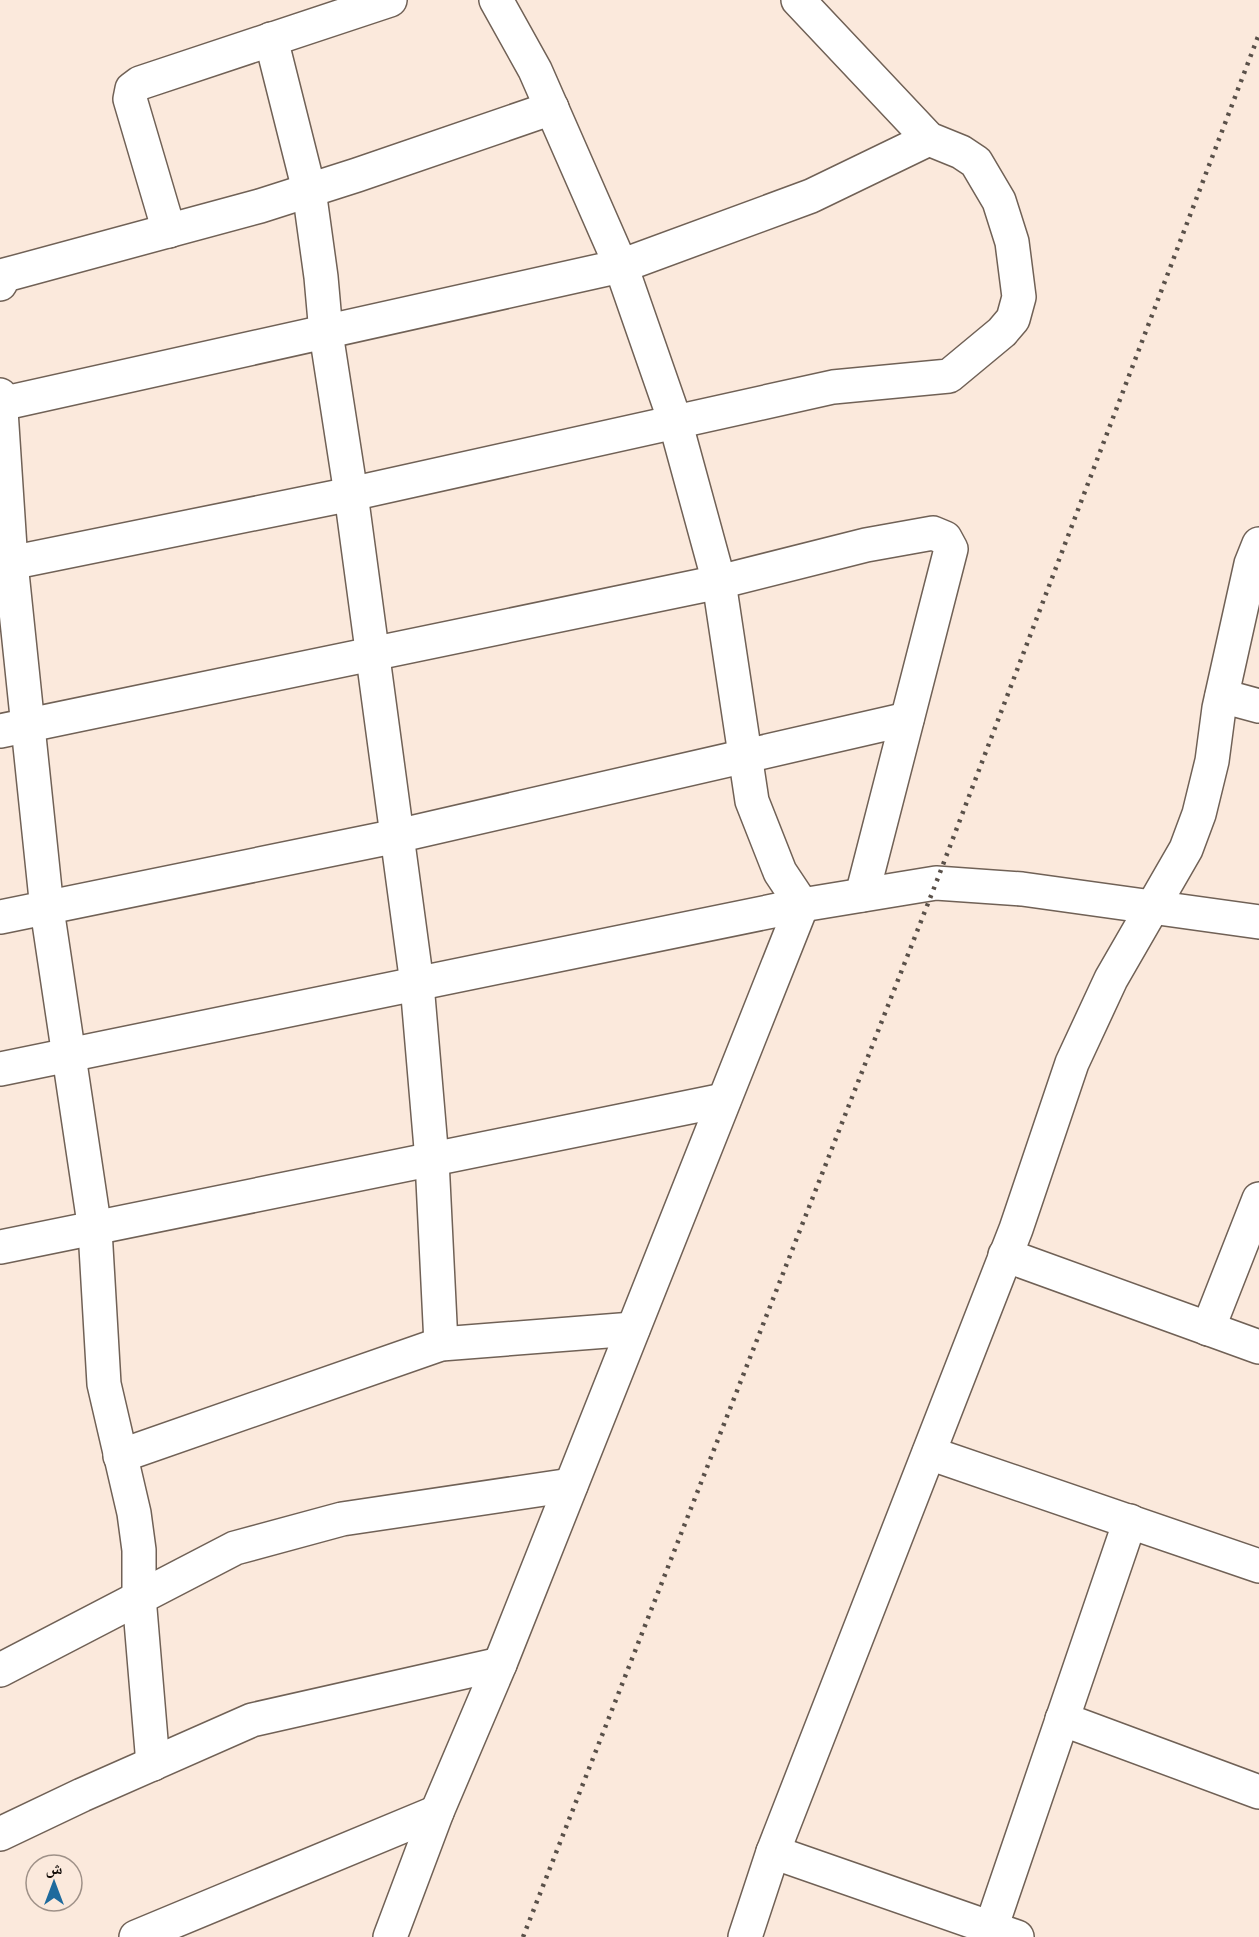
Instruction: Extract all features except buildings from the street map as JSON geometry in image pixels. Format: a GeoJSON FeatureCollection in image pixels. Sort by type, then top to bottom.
{"type":"FeatureCollection","features":[{"type":"Feature","properties":{"kind":"street"},"geometry":{"type":"LineString","coordinates":[[169,231],[130,99],[132,89],[140,83],[390,0]]}},
{"type":"Feature","properties":{"kind":"street"},"geometry":{"type":"LineString","coordinates":[[496,0],[535,70],[621,266],[675,421],[719,582],[752,801],[780,872],[802,905]]}},
{"type":"Feature","properties":{"kind":"street"},"geometry":{"type":"LineString","coordinates":[[5,564],[351,494],[833,387],[949,376],[1002,332],[1013,319],[1019,297],[1012,242],[999,201],[976,162],[961,152],[929,139],[798,0]]}},
{"type":"Feature","properties":{"kind":"street"},"geometry":{"type":"LineString","coordinates":[[271,39],[309,190],[326,333],[351,494],[417,984],[432,1160],[441,1344]]}},
{"type":"Feature","properties":{"kind":"street"},"geometry":{"type":"LineString","coordinates":[[0,284],[5,274],[169,231],[309,190],[552,108]]}},
{"type":"Feature","properties":{"kind":"street"},"geometry":{"type":"LineString","coordinates":[[1,404],[621,266],[811,196],[929,139]]}},
{"type":"Feature","properties":{"kind":"street"},"geometry":{"type":"LineString","coordinates":[[0,395],[13,728],[47,909],[95,1230],[101,1364],[134,1513],[139,1550],[139,1597],[153,1764]]}},
{"type":"Feature","properties":{"kind":"street"},"geometry":{"type":"LineString","coordinates":[[13,728],[719,582],[866,545],[933,533],[945,538],[951,549],[862,895]]}},
{"type":"Feature","properties":{"kind":"street"},"geometry":{"type":"LineString","coordinates":[[745,1937],[773,1852],[1005,1255],[1072,1063],[1111,979],[1186,849],[1199,814],[1212,761],[1221,696],[1251,564],[1259,544]]}},
{"type":"Feature","properties":{"kind":"street"},"geometry":{"type":"LineString","coordinates":[[1221,696],[1259,706]]}},
{"type":"Feature","properties":{"kind":"street"},"geometry":{"type":"LineString","coordinates":[[0,917],[397,836],[907,719]]}},
{"type":"Feature","properties":{"kind":"street"},"geometry":{"type":"LineString","coordinates":[[0,1069],[802,905],[936,883],[1022,889],[1259,922]]}},
{"type":"Feature","properties":{"kind":"street"},"geometry":{"type":"LineString","coordinates":[[390,1937],[437,1812],[500,1664],[802,905]]}},
{"type":"Feature","properties":{"kind":"street"},"geometry":{"type":"LineString","coordinates":[[0,1247],[95,1230],[724,1100]]}},
{"type":"Feature","properties":{"kind":"street"},"geometry":{"type":"LineString","coordinates":[[1208,1329],[1259,1199]]}},
{"type":"Feature","properties":{"kind":"street"},"geometry":{"type":"LineString","coordinates":[[1005,1255],[1259,1347]]}},
{"type":"Feature","properties":{"kind":"street"},"geometry":{"type":"LineString","coordinates":[[120,1456],[441,1344],[633,1329]]}},
{"type":"Feature","properties":{"kind":"street"},"geometry":{"type":"LineString","coordinates":[[929,1453],[1259,1566]]}},
{"type":"Feature","properties":{"kind":"street"},"geometry":{"type":"LineString","coordinates":[[0,1670],[235,1548],[342,1519],[571,1485]]}},
{"type":"Feature","properties":{"kind":"street"},"geometry":{"type":"LineString","coordinates":[[773,1852],[1004,1932],[1062,1719],[1130,1521]]}},
{"type":"Feature","properties":{"kind":"street"},"geometry":{"type":"LineString","coordinates":[[0,1834],[252,1720],[500,1664]]}},
{"type":"Feature","properties":{"kind":"street"},"geometry":{"type":"LineString","coordinates":[[1062,1719],[1258,1790]]}},
{"type":"Feature","properties":{"kind":"street"},"geometry":{"type":"LineString","coordinates":[[136,1937],[437,1812]]}},
{"type":"Feature","properties":{"kind":"railway"},"geometry":{"type":"LineString","coordinates":[[523,1937],[936,883],[1259,34]]}}]}
